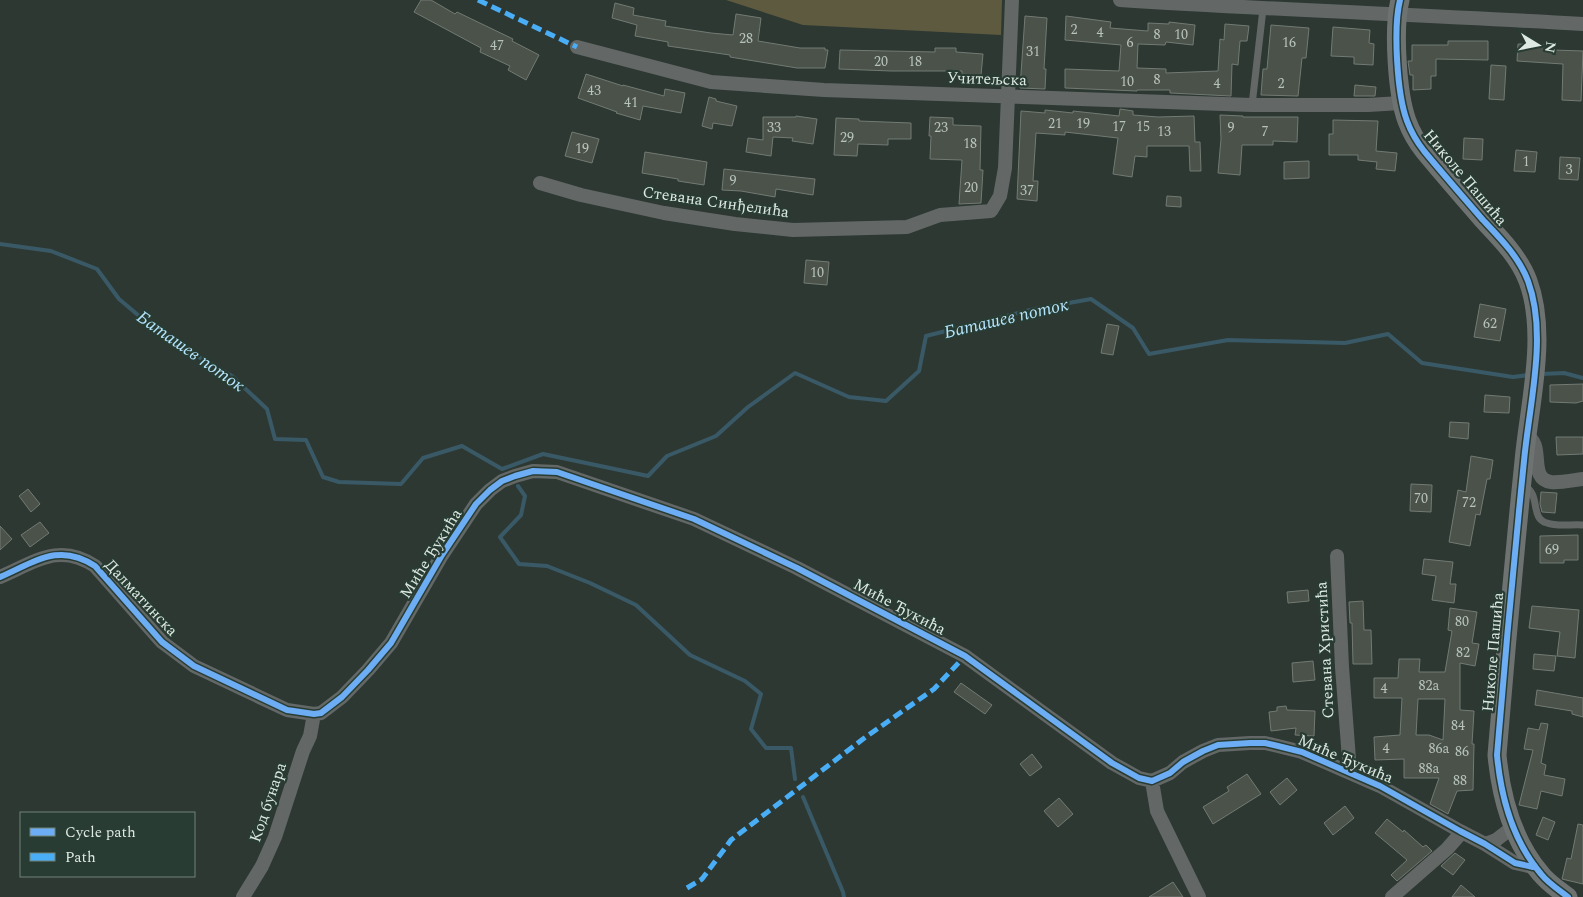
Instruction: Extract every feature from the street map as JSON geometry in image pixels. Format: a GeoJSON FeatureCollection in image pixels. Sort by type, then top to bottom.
{"type":"FeatureCollection","features":[{"type":"Feature","properties":{"kind":"street"},"geometry":{"type":"LineString","coordinates":[[1007,96],[1012,0]]}},
{"type":"Feature","properties":{"kind":"street"},"geometry":{"type":"LineString","coordinates":[[1120,0],[1263,9],[1398,7],[1583,24]]}},
{"type":"Feature","properties":{"kind":"street","name":"Николе Пашића"},"geometry":{"type":"LineString","coordinates":[[1398,7],[1397,53],[1401,103],[1407,122],[1424,152],[1506,246],[1521,266],[1532,293],[1536,311],[1536,364],[1526,436],[1497,755],[1504,800],[1513,827],[1534,866],[1568,897]]}},
{"type":"Feature","properties":{"kind":"street","name":"Учитељска"},"geometry":{"type":"LineString","coordinates":[[576,47],[712,82],[824,90],[1252,105],[1368,105],[1401,103]]}},
{"type":"Feature","properties":{"kind":"street","name":"Стевана Синђелића"},"geometry":{"type":"LineString","coordinates":[[540,183],[622,205],[735,224],[792,230],[907,227],[940,216],[991,211],[1000,196],[1006,168],[1007,96]]}},
{"type":"Feature","properties":{"kind":"street"},"geometry":{"type":"LineString","coordinates":[[1526,436],[1530,437],[1534,443],[1539,473],[1544,480],[1552,482],[1583,478]]}},
{"type":"Feature","properties":{"kind":"street","name":"Миће Ђукића"},"geometry":{"type":"LineString","coordinates":[[314,714],[321,713],[342,697],[368,670],[390,642],[442,555],[476,504],[490,490],[502,481],[515,476],[533,472],[557,472],[694,519],[798,568],[965,656],[1112,763],[1139,778],[1152,781],[1170,773],[1183,762],[1203,751],[1218,746],[1233,743],[1265,743],[1302,752],[1350,772],[1380,786],[1485,844],[1515,864],[1527,867],[1534,866]]}},
{"type":"Feature","properties":{"kind":"street","name":"Далматинска"},"geometry":{"type":"LineString","coordinates":[[0,577],[50,555],[68,554],[86,559],[102,573],[162,642],[194,666],[287,710],[314,714]]}},
{"type":"Feature","properties":{"kind":"street","name":"Стевана Христића"},"geometry":{"type":"LineString","coordinates":[[1337,556],[1342,667],[1350,772]]}},
{"type":"Feature","properties":{"kind":"street","name":"Код бунара"},"geometry":{"type":"LineString","coordinates":[[243,897],[262,866],[275,837],[303,751],[310,736],[314,714]]}},
{"type":"Feature","properties":{"kind":"street"},"geometry":{"type":"LineString","coordinates":[[1152,781],[1158,811],[1199,897]]}},
{"type":"Feature","properties":{"kind":"street"},"geometry":{"type":"LineString","coordinates":[[1485,844],[1496,840],[1513,827]]}},
{"type":"Feature","properties":{"kind":"street"},"geometry":{"type":"LineString","coordinates":[[1392,897],[1447,849],[1462,832]]}},
{"type":"Feature","properties":{"kind":"lane"},"geometry":{"type":"LineString","coordinates":[[1252,105],[1263,9]]}},
{"type":"Feature","properties":{"kind":"lane"},"geometry":{"type":"LineString","coordinates":[[1522,485],[1533,494],[1537,515],[1542,522],[1583,525]]}},
{"type":"Feature","properties":{"kind":"shaded area"},"geometry":{"type":"Polygon","coordinates":[[[726,0],[1002,0],[1001,35],[803,25],[726,0]]]}},
{"type":"Feature","properties":{"kind":"building"},"geometry":{"type":"Polygon","coordinates":[[[421,0],[431,0],[455,14],[457,12],[513,39],[512,41],[539,55],[526,80],[508,70],[510,66],[480,52],[481,48],[414,12],[421,0]]]}},
{"type":"Feature","properties":{"kind":"building"},"geometry":{"type":"Polygon","coordinates":[[[615,3],[634,8],[633,15],[666,21],[665,26],[711,33],[733,35],[736,14],[761,18],[758,41],[800,48],[825,48],[825,50],[828,50],[825,68],[797,68],[730,57],[730,55],[668,46],[668,42],[635,36],[637,25],[612,18],[615,3]]]}},
{"type":"Feature","properties":{"kind":"building"},"geometry":{"type":"Polygon","coordinates":[[[1025,16],[1047,18],[1044,69],[1046,69],[1045,89],[1020,88],[1025,16]]]}},
{"type":"Feature","properties":{"kind":"building"},"geometry":{"type":"Polygon","coordinates":[[[1066,16],[1111,22],[1110,28],[1148,31],[1148,23],[1169,24],[1169,22],[1195,25],[1193,45],[1166,42],[1165,45],[1138,44],[1137,68],[1166,69],[1166,73],[1218,71],[1220,39],[1224,40],[1225,24],[1249,26],[1247,41],[1240,41],[1238,65],[1232,64],[1231,96],[1170,93],[1170,90],[1137,91],[1065,88],[1065,69],[1119,71],[1121,45],[1065,40],[1066,16]]]}},
{"type":"Feature","properties":{"kind":"building"},"geometry":{"type":"Polygon","coordinates":[[[1271,25],[1309,28],[1306,58],[1302,58],[1298,96],[1261,95],[1263,69],[1267,69],[1271,25]]]}},
{"type":"Feature","properties":{"kind":"building"},"geometry":{"type":"Polygon","coordinates":[[[1333,27],[1370,30],[1369,43],[1374,44],[1373,65],[1354,64],[1354,57],[1331,56],[1333,27]]]}},
{"type":"Feature","properties":{"kind":"building"},"geometry":{"type":"Polygon","coordinates":[[[1448,41],[1488,41],[1488,60],[1436,59],[1436,76],[1431,76],[1431,89],[1413,90],[1413,75],[1410,75],[1408,61],[1412,61],[1412,45],[1448,45],[1448,41]]]}},
{"type":"Feature","properties":{"kind":"building"},"geometry":{"type":"Polygon","coordinates":[[[1518,44],[1553,45],[1553,50],[1583,51],[1581,101],[1562,100],[1563,64],[1517,61],[1518,44]]]}},
{"type":"Feature","properties":{"kind":"building"},"geometry":{"type":"Polygon","coordinates":[[[935,48],[956,48],[956,52],[983,54],[981,75],[962,74],[962,71],[839,69],[840,50],[935,52],[935,48]]]}},
{"type":"Feature","properties":{"kind":"building"},"geometry":{"type":"Polygon","coordinates":[[[1491,65],[1506,66],[1504,100],[1489,99],[1491,65]]]}},
{"type":"Feature","properties":{"kind":"building"},"geometry":{"type":"Polygon","coordinates":[[[586,74],[623,86],[664,96],[665,89],[685,93],[681,113],[643,106],[640,120],[578,98],[586,74]]]}},
{"type":"Feature","properties":{"kind":"building"},"geometry":{"type":"Polygon","coordinates":[[[1355,85],[1376,87],[1375,96],[1354,96],[1355,85]]]}},
{"type":"Feature","properties":{"kind":"building"},"geometry":{"type":"Polygon","coordinates":[[[709,97],[716,99],[716,101],[737,106],[732,126],[713,123],[712,129],[702,126],[709,97]]]}},
{"type":"Feature","properties":{"kind":"building"},"geometry":{"type":"Polygon","coordinates":[[[1120,109],[1133,111],[1133,115],[1158,117],[1194,116],[1195,142],[1200,142],[1201,171],[1190,171],[1189,146],[1147,146],[1147,157],[1135,156],[1132,177],[1113,174],[1118,138],[1065,132],[1065,135],[1036,133],[1033,181],[1038,181],[1037,201],[1017,199],[1021,111],[1045,113],[1045,110],[1073,113],[1073,111],[1119,116],[1120,109]]]}},
{"type":"Feature","properties":{"kind":"building"},"geometry":{"type":"Polygon","coordinates":[[[1220,115],[1298,117],[1297,142],[1273,141],[1273,145],[1242,145],[1240,175],[1218,173],[1221,139],[1220,115]]]}},
{"type":"Feature","properties":{"kind":"building"},"geometry":{"type":"Polygon","coordinates":[[[796,116],[817,119],[813,144],[792,141],[793,138],[773,137],[771,156],[746,152],[748,138],[763,140],[763,117],[796,116]]]}},
{"type":"Feature","properties":{"kind":"building"},"geometry":{"type":"Polygon","coordinates":[[[930,117],[953,118],[953,125],[981,126],[980,170],[983,170],[981,203],[959,204],[962,160],[930,159],[930,117]]]}},
{"type":"Feature","properties":{"kind":"building"},"geometry":{"type":"Polygon","coordinates":[[[836,118],[911,123],[911,139],[888,139],[888,145],[858,144],[857,156],[834,155],[836,118]]]}},
{"type":"Feature","properties":{"kind":"building"},"geometry":{"type":"Polygon","coordinates":[[[1333,120],[1378,121],[1376,151],[1397,153],[1395,171],[1376,169],[1377,162],[1358,160],[1358,155],[1329,155],[1329,134],[1333,134],[1333,120]]]}},
{"type":"Feature","properties":{"kind":"building"},"geometry":{"type":"Polygon","coordinates":[[[572,132],[599,139],[592,163],[565,156],[572,132]]]}},
{"type":"Feature","properties":{"kind":"building"},"geometry":{"type":"Polygon","coordinates":[[[1464,138],[1483,139],[1482,160],[1463,159],[1464,138]]]}},
{"type":"Feature","properties":{"kind":"building"},"geometry":{"type":"Polygon","coordinates":[[[1516,150],[1537,152],[1535,172],[1514,171],[1516,150]]]}},
{"type":"Feature","properties":{"kind":"building"},"geometry":{"type":"Polygon","coordinates":[[[645,152],[707,162],[704,185],[642,173],[645,152]]]}},
{"type":"Feature","properties":{"kind":"building"},"geometry":{"type":"Polygon","coordinates":[[[1560,157],[1580,158],[1578,180],[1559,179],[1560,157]]]}},
{"type":"Feature","properties":{"kind":"building"},"geometry":{"type":"Polygon","coordinates":[[[1309,161],[1309,178],[1284,179],[1284,162],[1309,161]]]}},
{"type":"Feature","properties":{"kind":"building"},"geometry":{"type":"Polygon","coordinates":[[[724,169],[815,179],[813,195],[776,189],[775,197],[722,190],[724,169]]]}},
{"type":"Feature","properties":{"kind":"building"},"geometry":{"type":"Polygon","coordinates":[[[1167,196],[1181,197],[1181,207],[1166,206],[1167,196]]]}},
{"type":"Feature","properties":{"kind":"building"},"geometry":{"type":"Polygon","coordinates":[[[806,260],[829,262],[827,285],[804,283],[806,260]]]}},
{"type":"Feature","properties":{"kind":"building"},"geometry":{"type":"Polygon","coordinates":[[[1480,304],[1506,309],[1500,341],[1474,337],[1480,304]]]}},
{"type":"Feature","properties":{"kind":"building"},"geometry":{"type":"Polygon","coordinates":[[[1107,324],[1119,326],[1113,355],[1101,353],[1107,324]]]}},
{"type":"Feature","properties":{"kind":"building"},"geometry":{"type":"Polygon","coordinates":[[[1583,384],[1583,401],[1576,403],[1550,402],[1550,385],[1583,384]]]}},
{"type":"Feature","properties":{"kind":"building"},"geometry":{"type":"Polygon","coordinates":[[[1485,395],[1510,397],[1509,413],[1484,412],[1485,395]]]}},
{"type":"Feature","properties":{"kind":"building"},"geometry":{"type":"Polygon","coordinates":[[[1450,422],[1469,423],[1468,439],[1449,437],[1450,422]]]}},
{"type":"Feature","properties":{"kind":"building"},"geometry":{"type":"Polygon","coordinates":[[[1556,437],[1583,437],[1583,454],[1557,455],[1556,437]]]}},
{"type":"Feature","properties":{"kind":"building"},"geometry":{"type":"Polygon","coordinates":[[[1471,456],[1493,460],[1480,515],[1476,514],[1470,546],[1449,542],[1458,490],[1466,492],[1471,456]]]}},
{"type":"Feature","properties":{"kind":"building"},"geometry":{"type":"Polygon","coordinates":[[[1411,484],[1432,485],[1431,512],[1410,511],[1411,484]]]}},
{"type":"Feature","properties":{"kind":"building"},"geometry":{"type":"Polygon","coordinates":[[[28,489],[40,504],[31,512],[19,496],[28,489]]]}},
{"type":"Feature","properties":{"kind":"building"},"geometry":{"type":"Polygon","coordinates":[[[1541,492],[1557,493],[1555,513],[1542,512],[1540,504],[1541,492]]]}},
{"type":"Feature","properties":{"kind":"building"},"geometry":{"type":"Polygon","coordinates":[[[40,522],[49,533],[30,547],[21,535],[40,522]]]}},
{"type":"Feature","properties":{"kind":"building"},"geometry":{"type":"Polygon","coordinates":[[[0,526],[12,539],[0,550],[0,526]]]}},
{"type":"Feature","properties":{"kind":"building"},"geometry":{"type":"Polygon","coordinates":[[[1578,535],[1578,560],[1564,560],[1564,563],[1540,563],[1540,536],[1578,535]]]}},
{"type":"Feature","properties":{"kind":"building"},"geometry":{"type":"Polygon","coordinates":[[[1424,559],[1453,562],[1450,584],[1456,584],[1454,603],[1432,600],[1436,576],[1422,574],[1424,559]]]}},
{"type":"Feature","properties":{"kind":"building"},"geometry":{"type":"Polygon","coordinates":[[[1308,590],[1309,601],[1288,603],[1287,592],[1308,590]]]}},
{"type":"Feature","properties":{"kind":"building"},"geometry":{"type":"Polygon","coordinates":[[[1363,601],[1364,630],[1371,630],[1372,664],[1353,664],[1352,623],[1350,623],[1349,602],[1363,601]]]}},
{"type":"Feature","properties":{"kind":"building"},"geometry":{"type":"Polygon","coordinates":[[[1532,606],[1579,610],[1575,658],[1557,656],[1560,632],[1529,628],[1532,606]]]}},
{"type":"Feature","properties":{"kind":"building"},"geometry":{"type":"Polygon","coordinates":[[[1450,608],[1477,612],[1472,643],[1479,644],[1475,666],[1460,663],[1460,710],[1474,711],[1472,744],[1474,744],[1473,790],[1457,791],[1448,814],[1430,804],[1439,778],[1404,778],[1404,759],[1375,760],[1374,737],[1400,735],[1402,698],[1374,698],[1374,678],[1398,678],[1399,659],[1420,659],[1419,672],[1445,672],[1452,631],[1448,630],[1450,608]],[[1418,699],[1416,735],[1429,735],[1443,740],[1445,699],[1418,699]]]}},
{"type":"Feature","properties":{"kind":"building"},"geometry":{"type":"Polygon","coordinates":[[[1534,654],[1556,656],[1554,671],[1533,669],[1534,654]]]}},
{"type":"Feature","properties":{"kind":"building"},"geometry":{"type":"Polygon","coordinates":[[[1313,661],[1315,680],[1293,682],[1292,663],[1313,661]]]}},
{"type":"Feature","properties":{"kind":"building"},"geometry":{"type":"Polygon","coordinates":[[[961,683],[992,705],[985,714],[954,692],[961,683]]]}},
{"type":"Feature","properties":{"kind":"building"},"geometry":{"type":"Polygon","coordinates":[[[1537,690],[1583,698],[1583,717],[1572,714],[1572,711],[1535,705],[1537,690]]]}},
{"type":"Feature","properties":{"kind":"building"},"geometry":{"type":"Polygon","coordinates":[[[1286,706],[1287,710],[1315,711],[1314,736],[1295,735],[1296,728],[1271,731],[1269,712],[1277,711],[1277,707],[1286,706]]]}},
{"type":"Feature","properties":{"kind":"building"},"geometry":{"type":"Polygon","coordinates":[[[1541,723],[1548,724],[1541,763],[1546,765],[1544,775],[1565,779],[1562,796],[1541,791],[1537,809],[1519,805],[1533,750],[1524,749],[1528,728],[1539,730],[1541,723]]]}},
{"type":"Feature","properties":{"kind":"building"},"geometry":{"type":"Polygon","coordinates":[[[1032,754],[1042,767],[1030,776],[1020,764],[1032,754]]]}},
{"type":"Feature","properties":{"kind":"building"},"geometry":{"type":"Polygon","coordinates":[[[1247,774],[1261,794],[1213,824],[1203,807],[1229,791],[1227,787],[1247,774]]]}},
{"type":"Feature","properties":{"kind":"building"},"geometry":{"type":"Polygon","coordinates":[[[1287,778],[1297,790],[1280,805],[1270,792],[1287,778]]]}},
{"type":"Feature","properties":{"kind":"building"},"geometry":{"type":"Polygon","coordinates":[[[1059,798],[1073,814],[1058,827],[1044,811],[1059,798]]]}},
{"type":"Feature","properties":{"kind":"building"},"geometry":{"type":"Polygon","coordinates":[[[1345,806],[1354,818],[1333,835],[1324,823],[1345,806]]]}},
{"type":"Feature","properties":{"kind":"building"},"geometry":{"type":"Polygon","coordinates":[[[1543,817],[1555,822],[1548,840],[1536,835],[1543,817]]]}},
{"type":"Feature","properties":{"kind":"building"},"geometry":{"type":"Polygon","coordinates":[[[1387,819],[1403,832],[1404,830],[1423,847],[1426,845],[1432,851],[1397,881],[1391,875],[1407,860],[1375,833],[1387,819]]]}},
{"type":"Feature","properties":{"kind":"building"},"geometry":{"type":"Polygon","coordinates":[[[1578,824],[1583,825],[1583,884],[1562,879],[1567,858],[1571,859],[1578,824]]]}},
{"type":"Feature","properties":{"kind":"building"},"geometry":{"type":"Polygon","coordinates":[[[1455,853],[1465,860],[1453,875],[1441,866],[1455,853]]]}},
{"type":"Feature","properties":{"kind":"building"},"geometry":{"type":"Polygon","coordinates":[[[1173,882],[1183,897],[1149,897],[1173,882]]]}},
{"type":"Feature","properties":{"kind":"building"},"geometry":{"type":"Polygon","coordinates":[[[1461,885],[1475,897],[1452,897],[1461,885]]]}},
{"type":"Feature","properties":{"kind":"waterway","name":"Баташев поток"},"geometry":{"type":"LineString","coordinates":[[0,244],[51,251],[97,269],[119,299],[164,337],[232,376],[267,409],[275,439],[306,440],[323,477],[339,482],[401,484],[423,458],[462,446],[502,469],[543,454],[648,476],[667,456],[716,436],[748,407],[795,373],[849,397],[886,401],[919,371],[926,336],[1030,310],[1091,299],[1133,328],[1149,354],[1228,340],[1345,343],[1388,334],[1422,363],[1513,377],[1529,375]]}},
{"type":"Feature","properties":{"kind":"waterway","name":"Баташев поток"},"geometry":{"type":"LineString","coordinates":[[1541,374],[1564,373],[1583,378]]}},
{"type":"Feature","properties":{"kind":"waterway"},"geometry":{"type":"LineString","coordinates":[[518,486],[525,496],[521,515],[500,537],[519,564],[547,566],[590,583],[636,605],[690,655],[745,681],[761,694],[751,729],[766,748],[791,748],[795,779]]}},
{"type":"Feature","properties":{"kind":"waterway"},"geometry":{"type":"LineString","coordinates":[[803,797],[844,897]]}},
{"type":"Feature","properties":{"kind":"marked path"},"geometry":{"type":"LineString","coordinates":[[478,0],[577,47]]}},
{"type":"Feature","properties":{"kind":"marked path"},"geometry":{"type":"LineString","coordinates":[[687,888],[702,879],[731,840],[863,739],[934,689],[965,656]]}},
{"type":"Feature","properties":{"kind":"cycle path"},"geometry":{"type":"LineString","coordinates":[[1400,0],[1397,27],[1397,61],[1404,109],[1414,137],[1520,264],[1528,281],[1534,302],[1537,324],[1537,347],[1520,498],[1497,755],[1505,803],[1523,848],[1544,877],[1568,897]]}},
{"type":"Feature","properties":{"kind":"cycle path"},"geometry":{"type":"LineString","coordinates":[[0,577],[47,557],[70,555],[82,559],[95,566],[162,642],[194,666],[287,710],[314,714],[321,713],[342,697],[391,643],[442,555],[476,504],[502,481],[533,471],[557,472],[694,519],[797,568],[965,656],[1112,763],[1139,778],[1152,781],[1170,773],[1183,762],[1203,751],[1218,745],[1265,743],[1302,752],[1380,786],[1485,844],[1515,863],[1535,866]]}}]}
